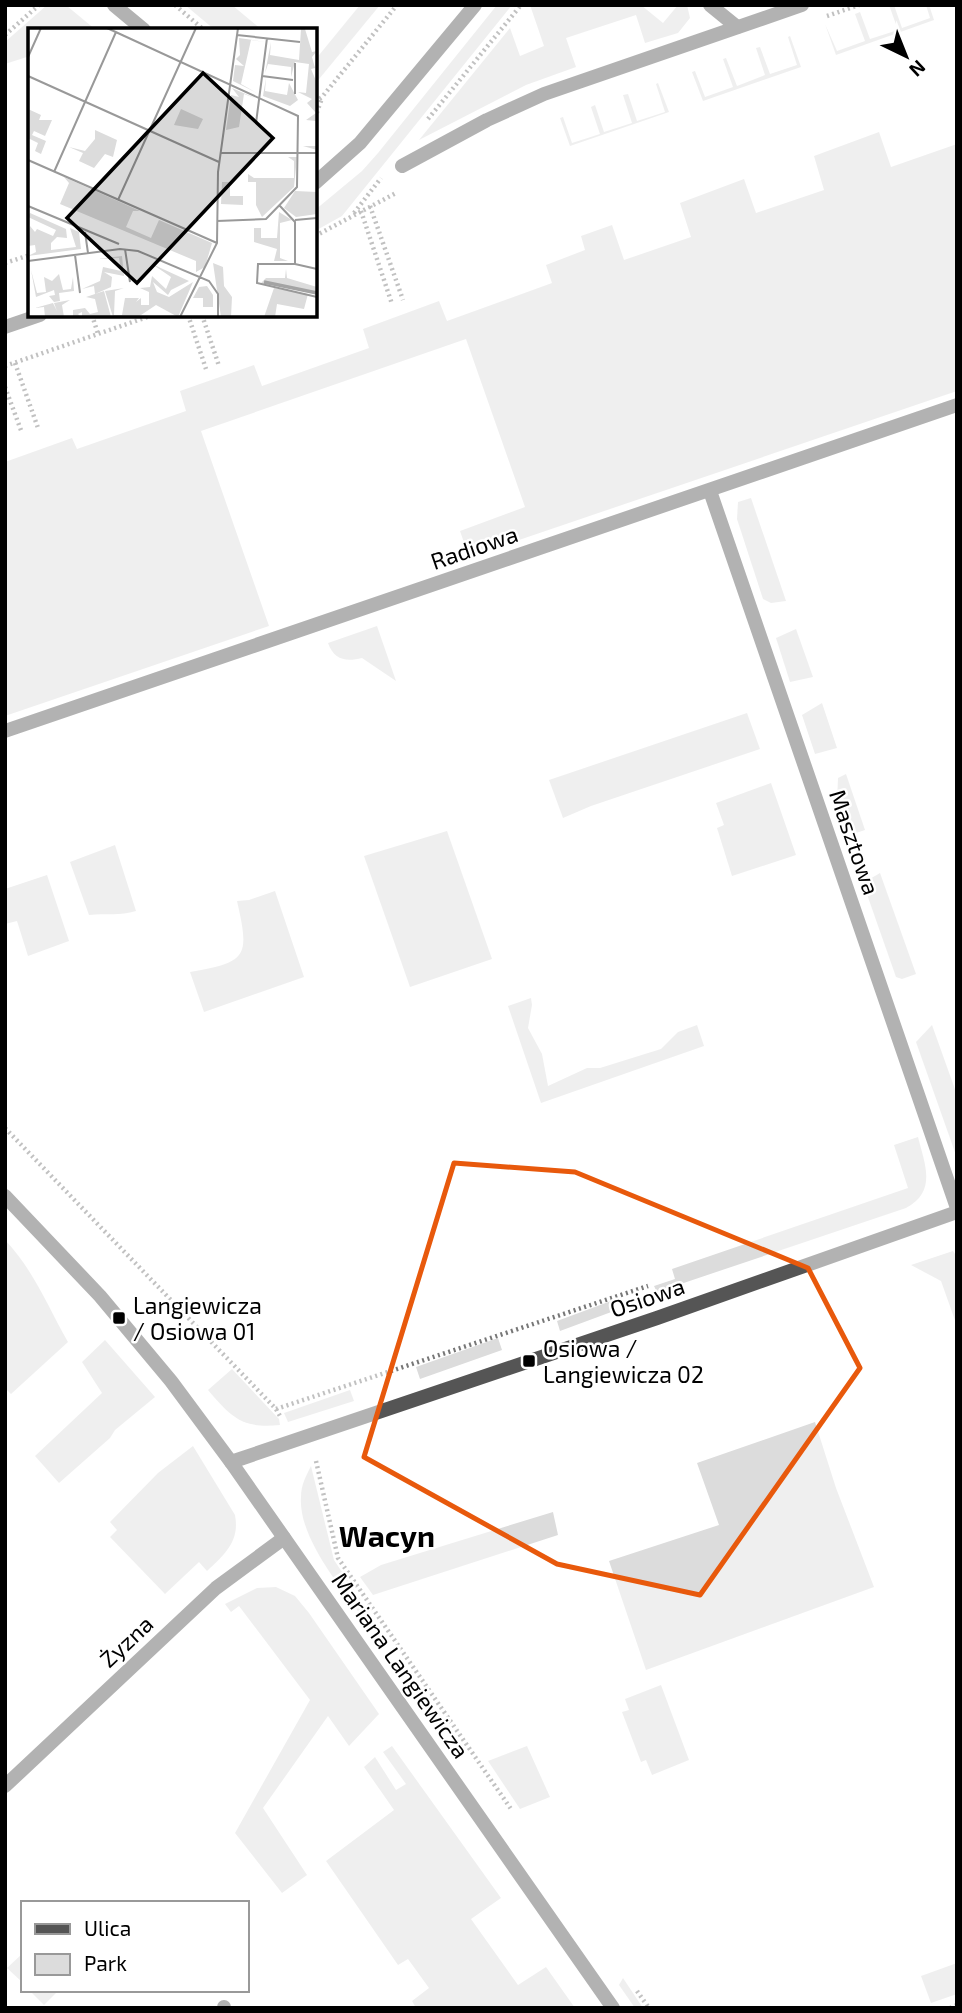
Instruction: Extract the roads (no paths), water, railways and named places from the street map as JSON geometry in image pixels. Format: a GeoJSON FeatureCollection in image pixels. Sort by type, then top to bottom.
{"type":"FeatureCollection","features":[{"type":"Feature","properties":{"kind":"street"},"geometry":{"type":"LineString","coordinates":[[114,5],[142,28]]}},
{"type":"Feature","properties":{"kind":"street"},"geometry":{"type":"LineString","coordinates":[[318,177],[360,143],[475,5]]}},
{"type":"Feature","properties":{"kind":"street"},"geometry":{"type":"LineString","coordinates":[[710,5],[737,27]]}},
{"type":"Feature","properties":{"kind":"street"},"geometry":{"type":"LineString","coordinates":[[402,166],[487,120],[544,94],[802,5]]}},
{"type":"Feature","properties":{"kind":"street"},"geometry":{"type":"LineString","coordinates":[[5,327],[34,317]]}},
{"type":"Feature","properties":{"kind":"street","name":"Radiowa"},"geometry":{"type":"LineString","coordinates":[[5,732],[957,405]]}},
{"type":"Feature","properties":{"kind":"street","name":"Masztowa"},"geometry":{"type":"LineString","coordinates":[[710,491],[957,1210]]}},
{"type":"Feature","properties":{"kind":"street","name":"Mariana Langiewicza"},"geometry":{"type":"LineString","coordinates":[[5,1196],[107,1303],[171,1381],[231,1462],[613,2008]]}},
{"type":"Feature","properties":{"kind":"street","name":"Osiowa"},"geometry":{"type":"LineString","coordinates":[[231,1462],[657,1318],[957,1210]]}},
{"type":"Feature","properties":{"kind":"street","name":"Żyzna"},"geometry":{"type":"LineString","coordinates":[[5,1786],[216,1588],[284,1538]]}},
{"type":"Feature","properties":{"kind":"place","name":"Langiewicza / Osiowa 01"},"geometry":{"type":"Point","coordinates":[119,1318]}},
{"type":"Feature","properties":{"kind":"place","name":"Osiowa / Langiewicza 02"},"geometry":{"type":"Point","coordinates":[529,1361]}},
{"type":"Feature","properties":{"kind":"district","name":"Wacyn"},"geometry":{"type":"Point","coordinates":[387,1535]}}]}
